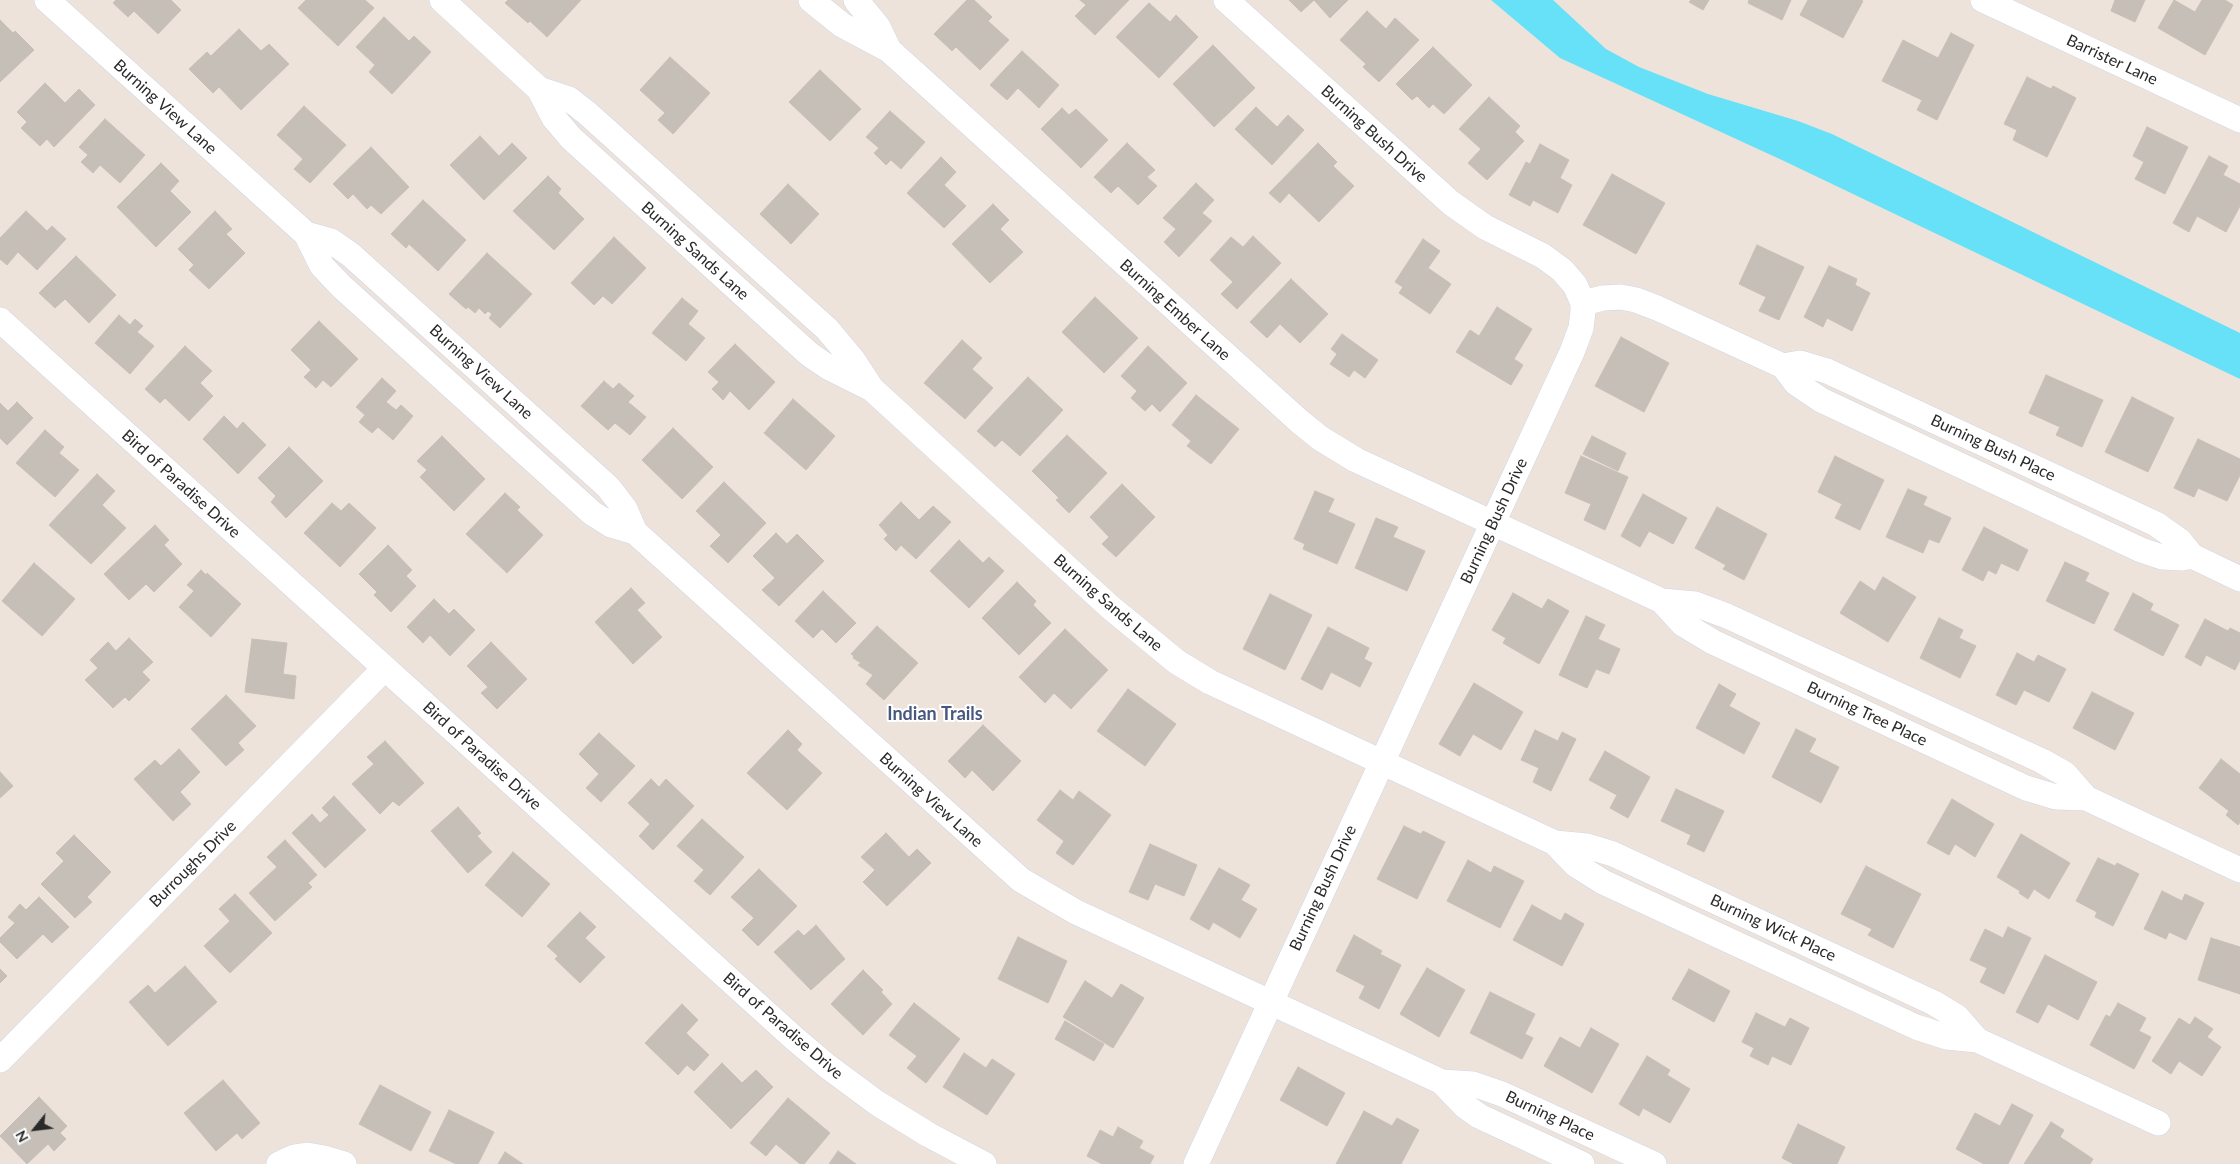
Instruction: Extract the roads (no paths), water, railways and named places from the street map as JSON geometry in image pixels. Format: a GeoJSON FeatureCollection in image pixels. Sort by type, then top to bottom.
{"type":"FeatureCollection","features":[{"type":"Feature","properties":{"kind":"street","name":"Burning View Lane"},"geometry":{"type":"LineString","coordinates":[[47,0],[306,234],[331,241],[351,254],[608,487],[625,509],[636,532],[1021,880],[1076,912],[1270,1003]]}},
{"type":"Feature","properties":{"kind":"street","name":"Burning Sands Lane"},"geometry":{"type":"LineString","coordinates":[[442,0],[539,89],[562,96],[578,105],[805,309],[845,350],[872,389],[1103,601],[1177,662],[1210,682],[1381,762]]}},
{"type":"Feature","properties":{"kind":"street","name":"Burning Ember Lane"},"geometry":{"type":"LineString","coordinates":[[811,0],[842,26],[889,50],[1309,430],[1356,460],[1493,523]]}},
{"type":"Feature","properties":{"kind":"street","name":"Burning Ember Lane"},"geometry":{"type":"LineString","coordinates":[[856,0],[878,27],[889,50]]}},
{"type":"Feature","properties":{"kind":"street","name":"Burning Bush Drive"},"geometry":{"type":"LineString","coordinates":[[1196,1164],[1572,352],[1581,328],[1583,303],[1575,285],[1562,270],[1543,256],[1485,227],[1450,203],[1226,0]]}},
{"type":"Feature","properties":{"kind":"street","name":"Barrister Lane"},"geometry":{"type":"LineString","coordinates":[[1983,0],[2240,120]]}},
{"type":"Feature","properties":{"kind":"street","name":"Burning Bush Place"},"geometry":{"type":"LineString","coordinates":[[1583,303],[1612,297],[1636,300],[1783,366],[1796,383],[1821,400],[2123,542],[2162,557],[2192,556],[2240,579]]}},
{"type":"Feature","properties":{"kind":"street","name":"Bird of Paradise Drive"},"geometry":{"type":"LineString","coordinates":[[0,320],[748,998],[827,1066],[906,1122],[984,1164]]}},
{"type":"Feature","properties":{"kind":"street","name":"Burning Tree Place"},"geometry":{"type":"LineString","coordinates":[[1493,523],[1662,601],[1695,604],[1727,616],[2042,761],[2065,774],[2086,798],[2240,870]]}},
{"type":"Feature","properties":{"kind":"street","name":"Burroughs Drive"},"geometry":{"type":"LineString","coordinates":[[0,1060],[385,668]]}},
{"type":"Feature","properties":{"kind":"street","name":"Burning Wick Place"},"geometry":{"type":"LineString","coordinates":[[1381,762],[1555,843],[1587,846],[1613,854],[1934,1003],[1957,1017],[1977,1040],[2158,1123]]}},
{"type":"Feature","properties":{"kind":"street","name":"Burning Place"},"geometry":{"type":"LineString","coordinates":[[1270,1003],[1442,1082],[1473,1084],[1495,1091],[1654,1164]]}},
{"type":"Feature","properties":{"kind":"street","name":"Burning Place"},"geometry":{"type":"LineString","coordinates":[[1442,1082],[1465,1106],[1479,1116],[1582,1164]]}},
{"type":"Feature","properties":{"kind":"street"},"geometry":{"type":"LineString","coordinates":[[279,1164],[294,1157],[307,1155],[344,1164]]}},
{"type":"Feature","properties":{"kind":"water"},"geometry":{"type":"Polygon","coordinates":[[[1491,0],[1553,0],[1606,49],[1639,67],[1708,94],[1798,121],[1832,134],[2240,333],[2240,379],[1784,161],[1560,58],[1491,0]]]}},
{"type":"Feature","properties":{"kind":"district","name":"Indian Trails"},"geometry":{"type":"Point","coordinates":[935,714]}}]}
